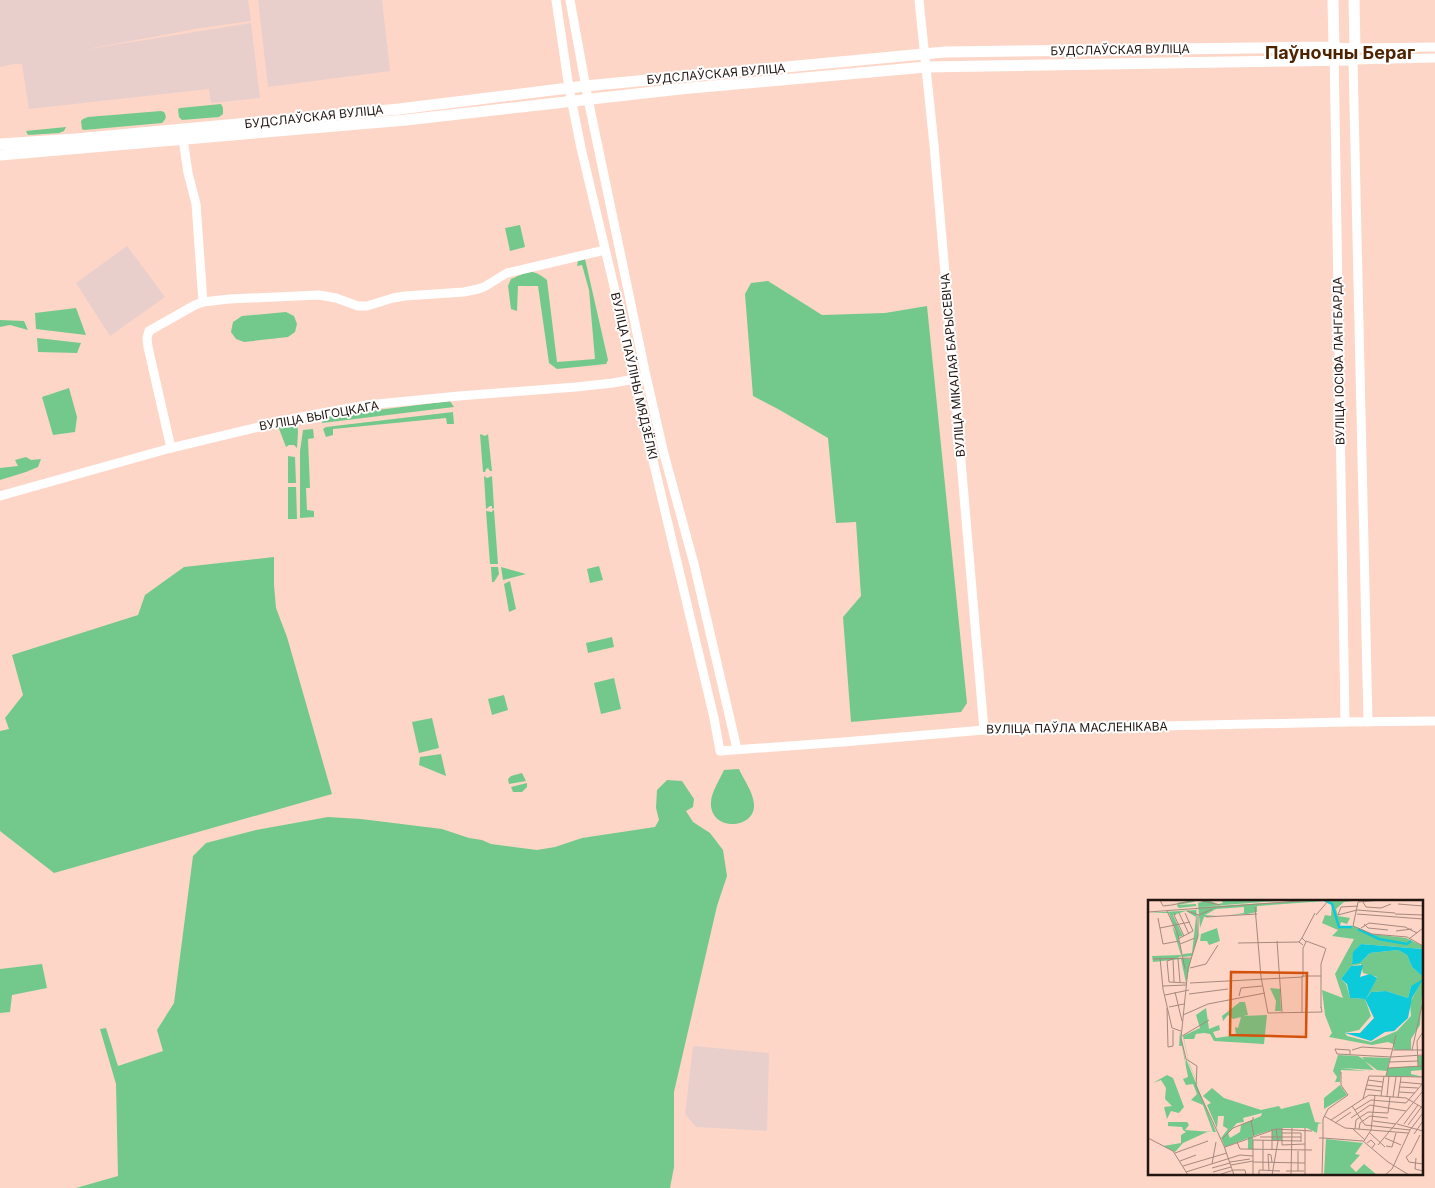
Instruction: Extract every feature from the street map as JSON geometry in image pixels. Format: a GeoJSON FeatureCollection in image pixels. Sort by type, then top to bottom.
{"type":"FeatureCollection","features":[{"type":"Feature","properties":{"kind":"main road","name":"ВУЛІЦА ІОСІФА ЛАНГБАРДА"},"geometry":{"type":"LineString","coordinates":[[1333,0],[1334,47]]}},
{"type":"Feature","properties":{"kind":"main road","name":"ВУЛІЦА ІОСІФА ЛАНГБАРДА"},"geometry":{"type":"LineString","coordinates":[[1354,0],[1354,54]]}},
{"type":"Feature","properties":{"kind":"main road","name":"БУДСЛАЎСКАЯ ВУЛІЦА"},"geometry":{"type":"LineString","coordinates":[[0,144],[302,118],[586,86],[945,52],[1334,47]]}},
{"type":"Feature","properties":{"kind":"main road","name":"БУДСЛАЎСКАЯ ВУЛІЦА"},"geometry":{"type":"LineString","coordinates":[[0,154],[465,114],[743,83],[926,67],[1334,60],[1354,54]]}},
{"type":"Feature","properties":{"kind":"street","name":"ВУЛІЦА ПАЎЛІНЫ МЯДЗЁЛКІ"},"geometry":{"type":"LineString","coordinates":[[556,0],[568,88],[720,750]]}},
{"type":"Feature","properties":{"kind":"street","name":"ВУЛІЦА ПАЎЛІНЫ МЯДЗЁЛКІ"},"geometry":{"type":"LineString","coordinates":[[570,0],[588,99],[646,376],[664,454],[694,564],[737,749]]}},
{"type":"Feature","properties":{"kind":"street","name":"ВУЛІЦА МІКАЛАЯ БАРЫСЕВІЧА"},"geometry":{"type":"LineString","coordinates":[[920,0],[936,164],[984,730]]}},
{"type":"Feature","properties":{"kind":"street","name":"БУДСЛАЎСКАЯ ВУЛІЦА"},"geometry":{"type":"LineString","coordinates":[[1334,47],[1354,54],[1435,58]]}},
{"type":"Feature","properties":{"kind":"street","name":"ВУЛІЦА ІОСІФА ЛАНГБАРДА"},"geometry":{"type":"LineString","coordinates":[[1334,47],[1345,722]]}},
{"type":"Feature","properties":{"kind":"street","name":"БУДСЛАЎСКАЯ ВУЛІЦА"},"geometry":{"type":"LineString","coordinates":[[1354,54],[1435,47]]}},
{"type":"Feature","properties":{"kind":"street","name":"ВУЛІЦА ІОСІФА ЛАНГБАРДА"},"geometry":{"type":"LineString","coordinates":[[1354,54],[1368,722]]}},
{"type":"Feature","properties":{"kind":"street"},"geometry":{"type":"LineString","coordinates":[[183,139],[188,173],[196,204],[203,302]]}},
{"type":"Feature","properties":{"kind":"street"},"geometry":{"type":"LineString","coordinates":[[171,448],[147,338],[149,330],[195,305],[203,302],[228,300],[320,295],[336,298],[358,306],[367,306],[405,296],[464,292],[478,289],[507,273],[605,250]]}},
{"type":"Feature","properties":{"kind":"street","name":"ВУЛІЦА ВЫГОЦКАГА"},"geometry":{"type":"LineString","coordinates":[[0,496],[73,474],[274,423],[367,406],[459,396],[576,387],[646,376]]}},
{"type":"Feature","properties":{"kind":"street","name":"ВУЛІЦА ПАЎЛА МАСЛЕНІКАВА"},"geometry":{"type":"LineString","coordinates":[[720,750],[984,730],[1435,721]]}},
{"type":"Feature","properties":{"kind":"shaded area"},"geometry":{"type":"Polygon","coordinates":[[[0,0],[248,0],[251,21],[201,28],[82,50],[251,23],[260,98],[211,103],[209,89],[29,109],[22,64],[0,67],[0,0]]]}},
{"type":"Feature","properties":{"kind":"shaded area"},"geometry":{"type":"Polygon","coordinates":[[[258,0],[382,0],[390,71],[268,87],[258,0]]]}},
{"type":"Feature","properties":{"kind":"shaded area"},"geometry":{"type":"Polygon","coordinates":[[[127,246],[165,297],[110,336],[76,283],[127,246]]]}},
{"type":"Feature","properties":{"kind":"shaded area"},"geometry":{"type":"Polygon","coordinates":[[[693,1046],[769,1053],[767,1131],[696,1127],[685,1114],[693,1046]]]}},
{"type":"Feature","properties":{"kind":"green space"},"geometry":{"type":"Polygon","coordinates":[[[221,104],[223,114],[219,117],[182,120],[179,117],[178,109],[180,108],[221,104]]]}},
{"type":"Feature","properties":{"kind":"green space"},"geometry":{"type":"Polygon","coordinates":[[[164,112],[166,117],[162,123],[82,129],[81,121],[88,117],[164,112]]]}},
{"type":"Feature","properties":{"kind":"green space"},"geometry":{"type":"Polygon","coordinates":[[[66,127],[64,131],[59,133],[28,135],[26,131],[66,127]]]}},
{"type":"Feature","properties":{"kind":"green space"},"geometry":{"type":"Polygon","coordinates":[[[520,225],[525,247],[510,251],[505,228],[520,225]]]}},
{"type":"Feature","properties":{"kind":"green space"},"geometry":{"type":"Polygon","coordinates":[[[585,259],[608,360],[606,364],[557,369],[549,363],[538,286],[518,286],[517,311],[511,309],[508,286],[511,279],[529,272],[537,273],[547,280],[557,362],[595,359],[589,290],[582,265],[577,266],[578,261],[585,259]]]}},
{"type":"Feature","properties":{"kind":"green space"},"geometry":{"type":"Polygon","coordinates":[[[768,281],[822,315],[885,313],[927,306],[967,703],[961,712],[851,722],[843,617],[861,596],[856,522],[836,523],[828,438],[753,396],[745,294],[751,283],[768,281]]]}},
{"type":"Feature","properties":{"kind":"green space"},"geometry":{"type":"Polygon","coordinates":[[[76,308],[86,335],[36,329],[35,313],[76,308]]]}},
{"type":"Feature","properties":{"kind":"green space"},"geometry":{"type":"Polygon","coordinates":[[[286,312],[294,316],[297,324],[295,332],[288,337],[244,342],[236,339],[231,332],[233,322],[242,316],[286,312]]]}},
{"type":"Feature","properties":{"kind":"green space"},"geometry":{"type":"Polygon","coordinates":[[[0,320],[24,321],[28,330],[10,325],[0,327],[0,320]]]}},
{"type":"Feature","properties":{"kind":"green space"},"geometry":{"type":"Polygon","coordinates":[[[37,338],[81,343],[77,353],[38,352],[37,338]]]}},
{"type":"Feature","properties":{"kind":"green space"},"geometry":{"type":"Polygon","coordinates":[[[69,388],[77,417],[75,432],[53,435],[42,397],[69,388]]]}},
{"type":"Feature","properties":{"kind":"green space"},"geometry":{"type":"Polygon","coordinates":[[[450,401],[454,407],[322,423],[322,417],[450,401]]]}},
{"type":"Feature","properties":{"kind":"green space"},"geometry":{"type":"Polygon","coordinates":[[[453,412],[454,424],[447,424],[446,418],[333,429],[333,435],[326,437],[323,429],[326,427],[453,412]]]}},
{"type":"Feature","properties":{"kind":"green space"},"geometry":{"type":"Polygon","coordinates":[[[297,422],[297,448],[294,445],[286,447],[278,426],[297,422]]]}},
{"type":"Feature","properties":{"kind":"green space"},"geometry":{"type":"Polygon","coordinates":[[[313,429],[314,438],[308,439],[310,488],[306,488],[307,510],[314,511],[314,517],[300,518],[300,451],[303,430],[313,429]]]}},
{"type":"Feature","properties":{"kind":"green space"},"geometry":{"type":"Polygon","coordinates":[[[480,434],[485,436],[488,434],[492,471],[488,468],[483,472],[480,434]]]}},
{"type":"Feature","properties":{"kind":"green space"},"geometry":{"type":"Polygon","coordinates":[[[288,456],[295,457],[296,483],[288,483],[288,456]]]}},
{"type":"Feature","properties":{"kind":"green space"},"geometry":{"type":"Polygon","coordinates":[[[26,457],[31,460],[41,459],[38,467],[0,480],[0,468],[18,466],[15,460],[26,457]]]}},
{"type":"Feature","properties":{"kind":"green space"},"geometry":{"type":"Polygon","coordinates":[[[484,476],[487,478],[492,476],[494,508],[492,509],[492,506],[490,506],[486,509],[484,476]]]}},
{"type":"Feature","properties":{"kind":"green space"},"geometry":{"type":"Polygon","coordinates":[[[288,487],[296,487],[297,519],[288,519],[288,487]]]}},
{"type":"Feature","properties":{"kind":"green space"},"geometry":{"type":"Polygon","coordinates":[[[493,510],[498,564],[490,564],[486,511],[492,512],[493,510]]]}},
{"type":"Feature","properties":{"kind":"green space"},"geometry":{"type":"Polygon","coordinates":[[[274,557],[276,608],[287,637],[332,794],[54,873],[0,831],[0,731],[9,729],[5,718],[23,695],[12,655],[138,615],[145,595],[184,567],[274,557]]]}},
{"type":"Feature","properties":{"kind":"green space"},"geometry":{"type":"Polygon","coordinates":[[[599,566],[603,580],[590,583],[587,569],[599,566]]]}},
{"type":"Feature","properties":{"kind":"green space"},"geometry":{"type":"Polygon","coordinates":[[[491,567],[498,567],[499,574],[494,582],[492,582],[491,567]]]}},
{"type":"Feature","properties":{"kind":"green space"},"geometry":{"type":"Polygon","coordinates":[[[501,567],[526,574],[503,580],[501,567]]]}},
{"type":"Feature","properties":{"kind":"green space"},"geometry":{"type":"Polygon","coordinates":[[[510,581],[516,609],[509,612],[504,584],[510,581]]]}},
{"type":"Feature","properties":{"kind":"green space"},"geometry":{"type":"Polygon","coordinates":[[[612,637],[614,647],[588,653],[586,643],[612,637]]]}},
{"type":"Feature","properties":{"kind":"green space"},"geometry":{"type":"Polygon","coordinates":[[[614,678],[621,709],[601,714],[594,683],[614,678]]]}},
{"type":"Feature","properties":{"kind":"green space"},"geometry":{"type":"Polygon","coordinates":[[[504,695],[508,710],[492,715],[488,699],[504,695]]]}},
{"type":"Feature","properties":{"kind":"green space"},"geometry":{"type":"Polygon","coordinates":[[[432,718],[439,748],[419,753],[412,722],[432,718]]]}},
{"type":"Feature","properties":{"kind":"green space"},"geometry":{"type":"Polygon","coordinates":[[[441,754],[446,776],[419,765],[420,757],[441,754]]]}},
{"type":"Feature","properties":{"kind":"green space"},"geometry":{"type":"Polygon","coordinates":[[[739,769],[752,795],[753,813],[741,823],[724,823],[717,819],[712,812],[712,794],[724,770],[739,769]]]}},
{"type":"Feature","properties":{"kind":"green space"},"geometry":{"type":"Polygon","coordinates":[[[522,773],[526,781],[509,784],[508,779],[511,776],[522,773]]]}},
{"type":"Feature","properties":{"kind":"green space"},"geometry":{"type":"Polygon","coordinates":[[[667,780],[682,781],[694,799],[693,807],[686,811],[693,822],[710,833],[723,850],[727,876],[717,906],[674,1092],[674,1167],[670,1188],[76,1188],[118,1176],[116,1084],[100,1029],[106,1028],[118,1066],[163,1051],[157,1030],[174,1003],[193,856],[206,843],[256,830],[328,817],[442,829],[491,844],[537,850],[555,847],[582,838],[655,827],[659,820],[656,808],[657,790],[667,780]]]}},
{"type":"Feature","properties":{"kind":"green space"},"geometry":{"type":"Polygon","coordinates":[[[527,783],[527,787],[522,792],[513,792],[511,787],[527,783]]]}},
{"type":"Feature","properties":{"kind":"green space"},"geometry":{"type":"Polygon","coordinates":[[[42,964],[47,988],[12,995],[10,1012],[0,1013],[0,969],[42,964]]]}},
{"type":"Feature","properties":{"kind":"district","name":"Паўночны Бераг"},"geometry":{"type":"Point","coordinates":[1340,53]}}]}
